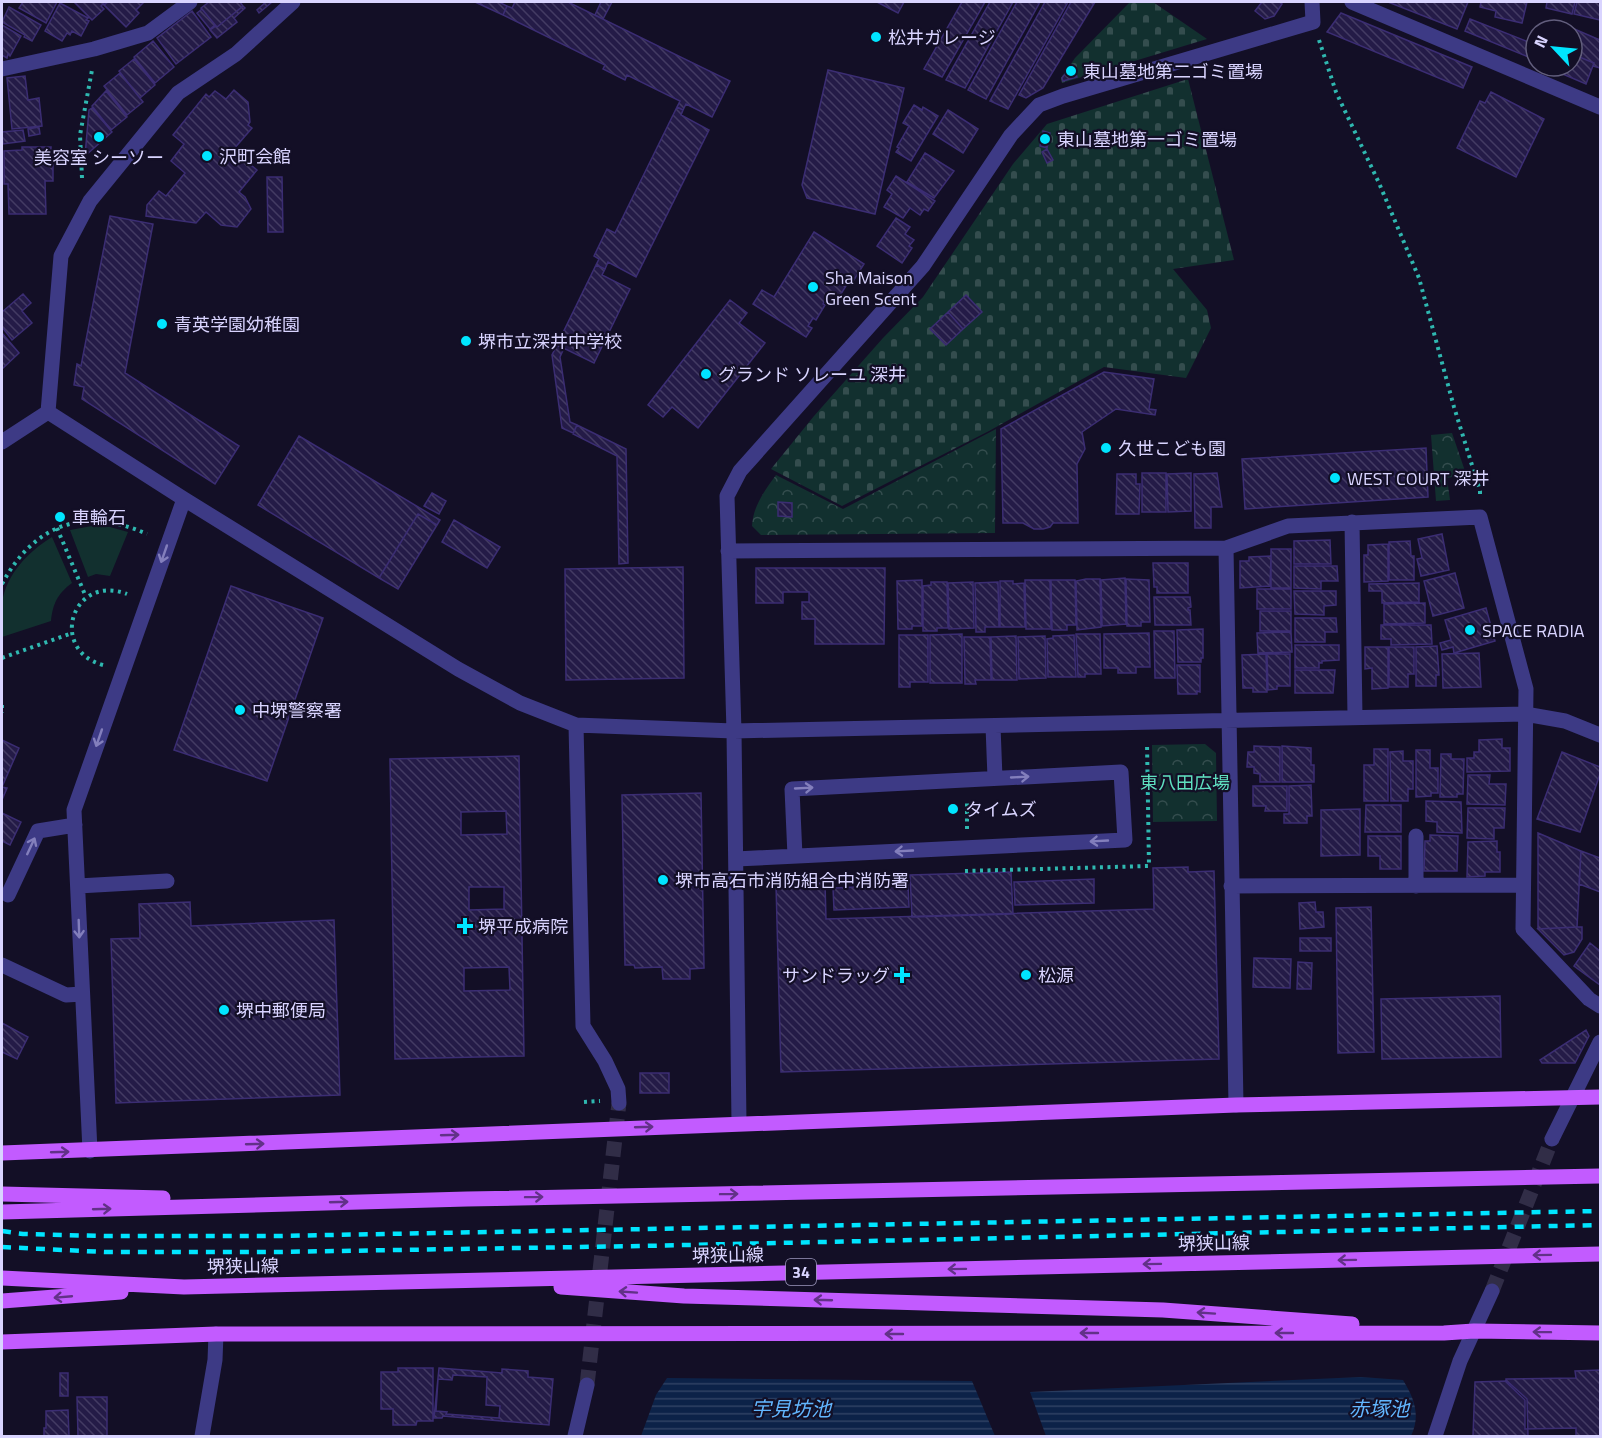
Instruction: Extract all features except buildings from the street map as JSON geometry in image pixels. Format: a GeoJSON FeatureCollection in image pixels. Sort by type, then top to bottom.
{"type":"FeatureCollection","features":[{"type":"Feature","properties":{"kind":"main road"},"geometry":{"type":"LineString","coordinates":[[2,1153],[1236,1105],[1600,1097]]}},
{"type":"Feature","properties":{"kind":"main road"},"geometry":{"type":"LineString","coordinates":[[2,1212],[296,1203],[1600,1176]]}},
{"type":"Feature","properties":{"kind":"main road"},"geometry":{"type":"LineString","coordinates":[[2,1194],[66,1194],[296,1203]]}},
{"type":"Feature","properties":{"kind":"main road","name":"堺狭山線"},"geometry":{"type":"LineString","coordinates":[[2,1278],[184,1287],[1600,1254]]}},
{"type":"Feature","properties":{"kind":"main road"},"geometry":{"type":"LineString","coordinates":[[470,1280],[684,1296],[1163,1310],[1474,1331],[1600,1333]]}},
{"type":"Feature","properties":{"kind":"main road"},"geometry":{"type":"LineString","coordinates":[[2,1301],[184,1287]]}},
{"type":"Feature","properties":{"kind":"main road"},"geometry":{"type":"LineString","coordinates":[[2,1342],[216,1334],[1432,1333],[1474,1331]]}},
{"type":"Feature","properties":{"kind":"street"},"geometry":{"type":"LineString","coordinates":[[2,69],[94,49],[148,33],[190,2]]}},
{"type":"Feature","properties":{"kind":"street"},"geometry":{"type":"LineString","coordinates":[[48,412],[61,256],[90,201],[178,93],[236,54],[293,2]]}},
{"type":"Feature","properties":{"kind":"street"},"geometry":{"type":"LineString","coordinates":[[739,1123],[734,731],[727,496],[740,471],[923,266],[1011,135],[1039,105],[1313,22],[1312,2]]}},
{"type":"Feature","properties":{"kind":"street"},"geometry":{"type":"LineString","coordinates":[[1352,2],[1600,107]]}},
{"type":"Feature","properties":{"kind":"street"},"geometry":{"type":"LineString","coordinates":[[2,442],[48,412]]}},
{"type":"Feature","properties":{"kind":"street"},"geometry":{"type":"LineString","coordinates":[[48,412],[184,500],[458,669],[520,703],[576,725],[734,731],[1525,714],[1565,721],[1600,735]]}},
{"type":"Feature","properties":{"kind":"street"},"geometry":{"type":"LineString","coordinates":[[90,1151],[74,810],[184,500]]}},
{"type":"Feature","properties":{"kind":"street"},"geometry":{"type":"LineString","coordinates":[[728,551],[1226,548],[1288,526],[1480,517],[1526,689],[1522,929],[1589,999],[1600,1006]]}},
{"type":"Feature","properties":{"kind":"street"},"geometry":{"type":"LineString","coordinates":[[1352,522],[1355,717]]}},
{"type":"Feature","properties":{"kind":"street"},"geometry":{"type":"LineString","coordinates":[[1226,548],[1236,1105]]}},
{"type":"Feature","properties":{"kind":"street"},"geometry":{"type":"LineString","coordinates":[[576,725],[583,1026],[605,1061],[618,1089],[619,1103]]}},
{"type":"Feature","properties":{"kind":"street"},"geometry":{"type":"LineString","coordinates":[[993,726],[995,778]]}},
{"type":"Feature","properties":{"kind":"street"},"geometry":{"type":"LineString","coordinates":[[735,860],[1125,840],[1121,772],[792,789],[795,856]]}},
{"type":"Feature","properties":{"kind":"street"},"geometry":{"type":"LineString","coordinates":[[8,895],[38,831],[75,825]]}},
{"type":"Feature","properties":{"kind":"street"},"geometry":{"type":"LineString","coordinates":[[1416,836],[1416,886]]}},
{"type":"Feature","properties":{"kind":"street"},"geometry":{"type":"LineString","coordinates":[[78,886],[167,881]]}},
{"type":"Feature","properties":{"kind":"street"},"geometry":{"type":"LineString","coordinates":[[1231,886],[1522,885]]}},
{"type":"Feature","properties":{"kind":"street"},"geometry":{"type":"LineString","coordinates":[[2,965],[66,995],[81,994]]}},
{"type":"Feature","properties":{"kind":"street"},"geometry":{"type":"LineString","coordinates":[[1552,1139],[1600,1042]]}},
{"type":"Feature","properties":{"kind":"street"},"geometry":{"type":"LineString","coordinates":[[1435,1437],[1460,1361],[1492,1291]]}},
{"type":"Feature","properties":{"kind":"street"},"geometry":{"type":"LineString","coordinates":[[202,1437],[215,1360],[216,1334]]}},
{"type":"Feature","properties":{"kind":"street"},"geometry":{"type":"LineString","coordinates":[[575,1437],[587,1385]]}},
{"type":"Feature","properties":{"kind":"path"},"geometry":{"type":"LineString","coordinates":[[1313,22],[1336,92],[1379,183],[1419,278],[1454,407],[1480,491],[1480,517]]}},
{"type":"Feature","properties":{"kind":"path"},"geometry":{"type":"LineString","coordinates":[[90,201],[82,182],[80,135],[92,71]]}},
{"type":"Feature","properties":{"kind":"path"},"geometry":{"type":"LineString","coordinates":[[2,584],[12,565],[27,547],[57,528],[92,521],[115,523],[147,534]]}},
{"type":"Feature","properties":{"kind":"path"},"geometry":{"type":"LineString","coordinates":[[57,528],[86,597]]}},
{"type":"Feature","properties":{"kind":"path"},"geometry":{"type":"LineString","coordinates":[[104,665],[94,663],[79,651],[72,633],[71,622],[74,613],[86,597],[96,591],[106,589],[128,594]]}},
{"type":"Feature","properties":{"kind":"path"},"geometry":{"type":"LineString","coordinates":[[2,658],[72,633]]}},
{"type":"Feature","properties":{"kind":"path"},"geometry":{"type":"LineString","coordinates":[[2,705],[2,713]]}},
{"type":"Feature","properties":{"kind":"path"},"geometry":{"type":"LineString","coordinates":[[954,872],[1149,866],[1146,741]]}},
{"type":"Feature","properties":{"kind":"path"},"geometry":{"type":"LineString","coordinates":[[966,871],[968,780]]}},
{"type":"Feature","properties":{"kind":"green space"},"geometry":{"type":"Polygon","coordinates":[[[1130,2],[1153,2],[1207,39],[1062,83],[1061,78],[1075,58],[1130,2]]]}},
{"type":"Feature","properties":{"kind":"green space"},"geometry":{"type":"Polygon","coordinates":[[[1188,79],[1234,260],[1173,269],[1207,310],[1211,328],[1186,378],[1104,367],[989,431],[842,506],[771,469],[814,416],[883,338],[923,297],[1013,164],[1047,124],[1188,79]]]}},
{"type":"Feature","properties":{"kind":"green space"},"geometry":{"type":"Polygon","coordinates":[[[996,429],[995,533],[761,535],[752,526],[757,505],[776,475],[843,509],[996,429]]]}},
{"type":"Feature","properties":{"kind":"green space"},"geometry":{"type":"Polygon","coordinates":[[[1452,433],[1466,474],[1447,478],[1450,500],[1436,501],[1431,435],[1452,433]]]}},
{"type":"Feature","properties":{"kind":"green space"},"geometry":{"type":"Polygon","coordinates":[[[92,526],[110,527],[128,532],[110,576],[96,574],[88,577],[70,530],[92,526]]]}},
{"type":"Feature","properties":{"kind":"green space"},"geometry":{"type":"Polygon","coordinates":[[[52,537],[72,583],[57,600],[51,621],[2,637],[1,607],[8,582],[27,556],[52,537]]]}},
{"type":"Feature","properties":{"kind":"green space","name":"東八田広場"},"geometry":{"type":"Polygon","coordinates":[[[1205,744],[1216,753],[1217,821],[1153,822],[1152,745],[1205,744]]]}},
{"type":"Feature","properties":{"kind":"water","name":"赤塚池"},"geometry":{"type":"Polygon","coordinates":[[[1361,1377],[1403,1380],[1410,1393],[1416,1414],[1411,1436],[1046,1436],[1030,1392],[1361,1377]]]}},
{"type":"Feature","properties":{"kind":"water","name":"宇見坊池"},"geometry":{"type":"Polygon","coordinates":[[[667,1378],[972,1381],[995,1436],[641,1436],[656,1395],[667,1378]]]}},
{"type":"Feature","properties":{"kind":"tunnel"},"geometry":{"type":"LineString","coordinates":[[587,1385],[619,1103]]}},
{"type":"Feature","properties":{"kind":"tunnel"},"geometry":{"type":"LineString","coordinates":[[1492,1291],[1552,1139]]}},
{"type":"Feature","properties":{"kind":"railway"},"geometry":{"type":"LineString","coordinates":[[2,1231],[23,1234],[104,1236],[277,1236],[1600,1211]]}},
{"type":"Feature","properties":{"kind":"railway"},"geometry":{"type":"LineString","coordinates":[[2,1247],[104,1252],[277,1252],[1600,1225]]}},
{"type":"Feature","properties":{"kind":"place","name":"松井ガレージ"},"geometry":{"type":"Point","coordinates":[876,37]}},
{"type":"Feature","properties":{"kind":"place","name":"東山墓地第二ゴミ置場"},"geometry":{"type":"Point","coordinates":[1071,71]}},
{"type":"Feature","properties":{"kind":"place","name":"美容室 シーソー"},"geometry":{"type":"Point","coordinates":[99,137]}},
{"type":"Feature","properties":{"kind":"place","name":"東山墓地第一ゴミ置場"},"geometry":{"type":"Point","coordinates":[1045,139]}},
{"type":"Feature","properties":{"kind":"place","name":"沢町会館"},"geometry":{"type":"Point","coordinates":[207,156]}},
{"type":"Feature","properties":{"kind":"place","name":"Sha Maison Green Scent"},"geometry":{"type":"Point","coordinates":[813,287]}},
{"type":"Feature","properties":{"kind":"place","name":"青英学園幼稚園"},"geometry":{"type":"Point","coordinates":[162,324]}},
{"type":"Feature","properties":{"kind":"place","name":"堺市立深井中学校"},"geometry":{"type":"Point","coordinates":[466,341]}},
{"type":"Feature","properties":{"kind":"place","name":"グランド ソレーユ 深井"},"geometry":{"type":"Point","coordinates":[706,374]}},
{"type":"Feature","properties":{"kind":"place","name":"久世こども園"},"geometry":{"type":"Point","coordinates":[1106,448]}},
{"type":"Feature","properties":{"kind":"place","name":"WEST COURT 深井"},"geometry":{"type":"Point","coordinates":[1335,478]}},
{"type":"Feature","properties":{"kind":"place","name":"車輪石"},"geometry":{"type":"Point","coordinates":[60,517]}},
{"type":"Feature","properties":{"kind":"place","name":"SPACE RADIA"},"geometry":{"type":"Point","coordinates":[1470,630]}},
{"type":"Feature","properties":{"kind":"place","name":"中堺警察署"},"geometry":{"type":"Point","coordinates":[240,710]}},
{"type":"Feature","properties":{"kind":"place","name":"タイムズ"},"geometry":{"type":"Point","coordinates":[953,809]}},
{"type":"Feature","properties":{"kind":"place","name":"堺市高石市消防組合中消防署"},"geometry":{"type":"Point","coordinates":[663,880]}},
{"type":"Feature","properties":{"kind":"place","name":"堺平成病院"},"geometry":{"type":"Point","coordinates":[465,926]}},
{"type":"Feature","properties":{"kind":"place","name":"サンドラッグ"},"geometry":{"type":"Point","coordinates":[902,975]}},
{"type":"Feature","properties":{"kind":"place","name":"松源"},"geometry":{"type":"Point","coordinates":[1026,975]}},
{"type":"Feature","properties":{"kind":"place","name":"堺中郵便局"},"geometry":{"type":"Point","coordinates":[224,1010]}}]}
